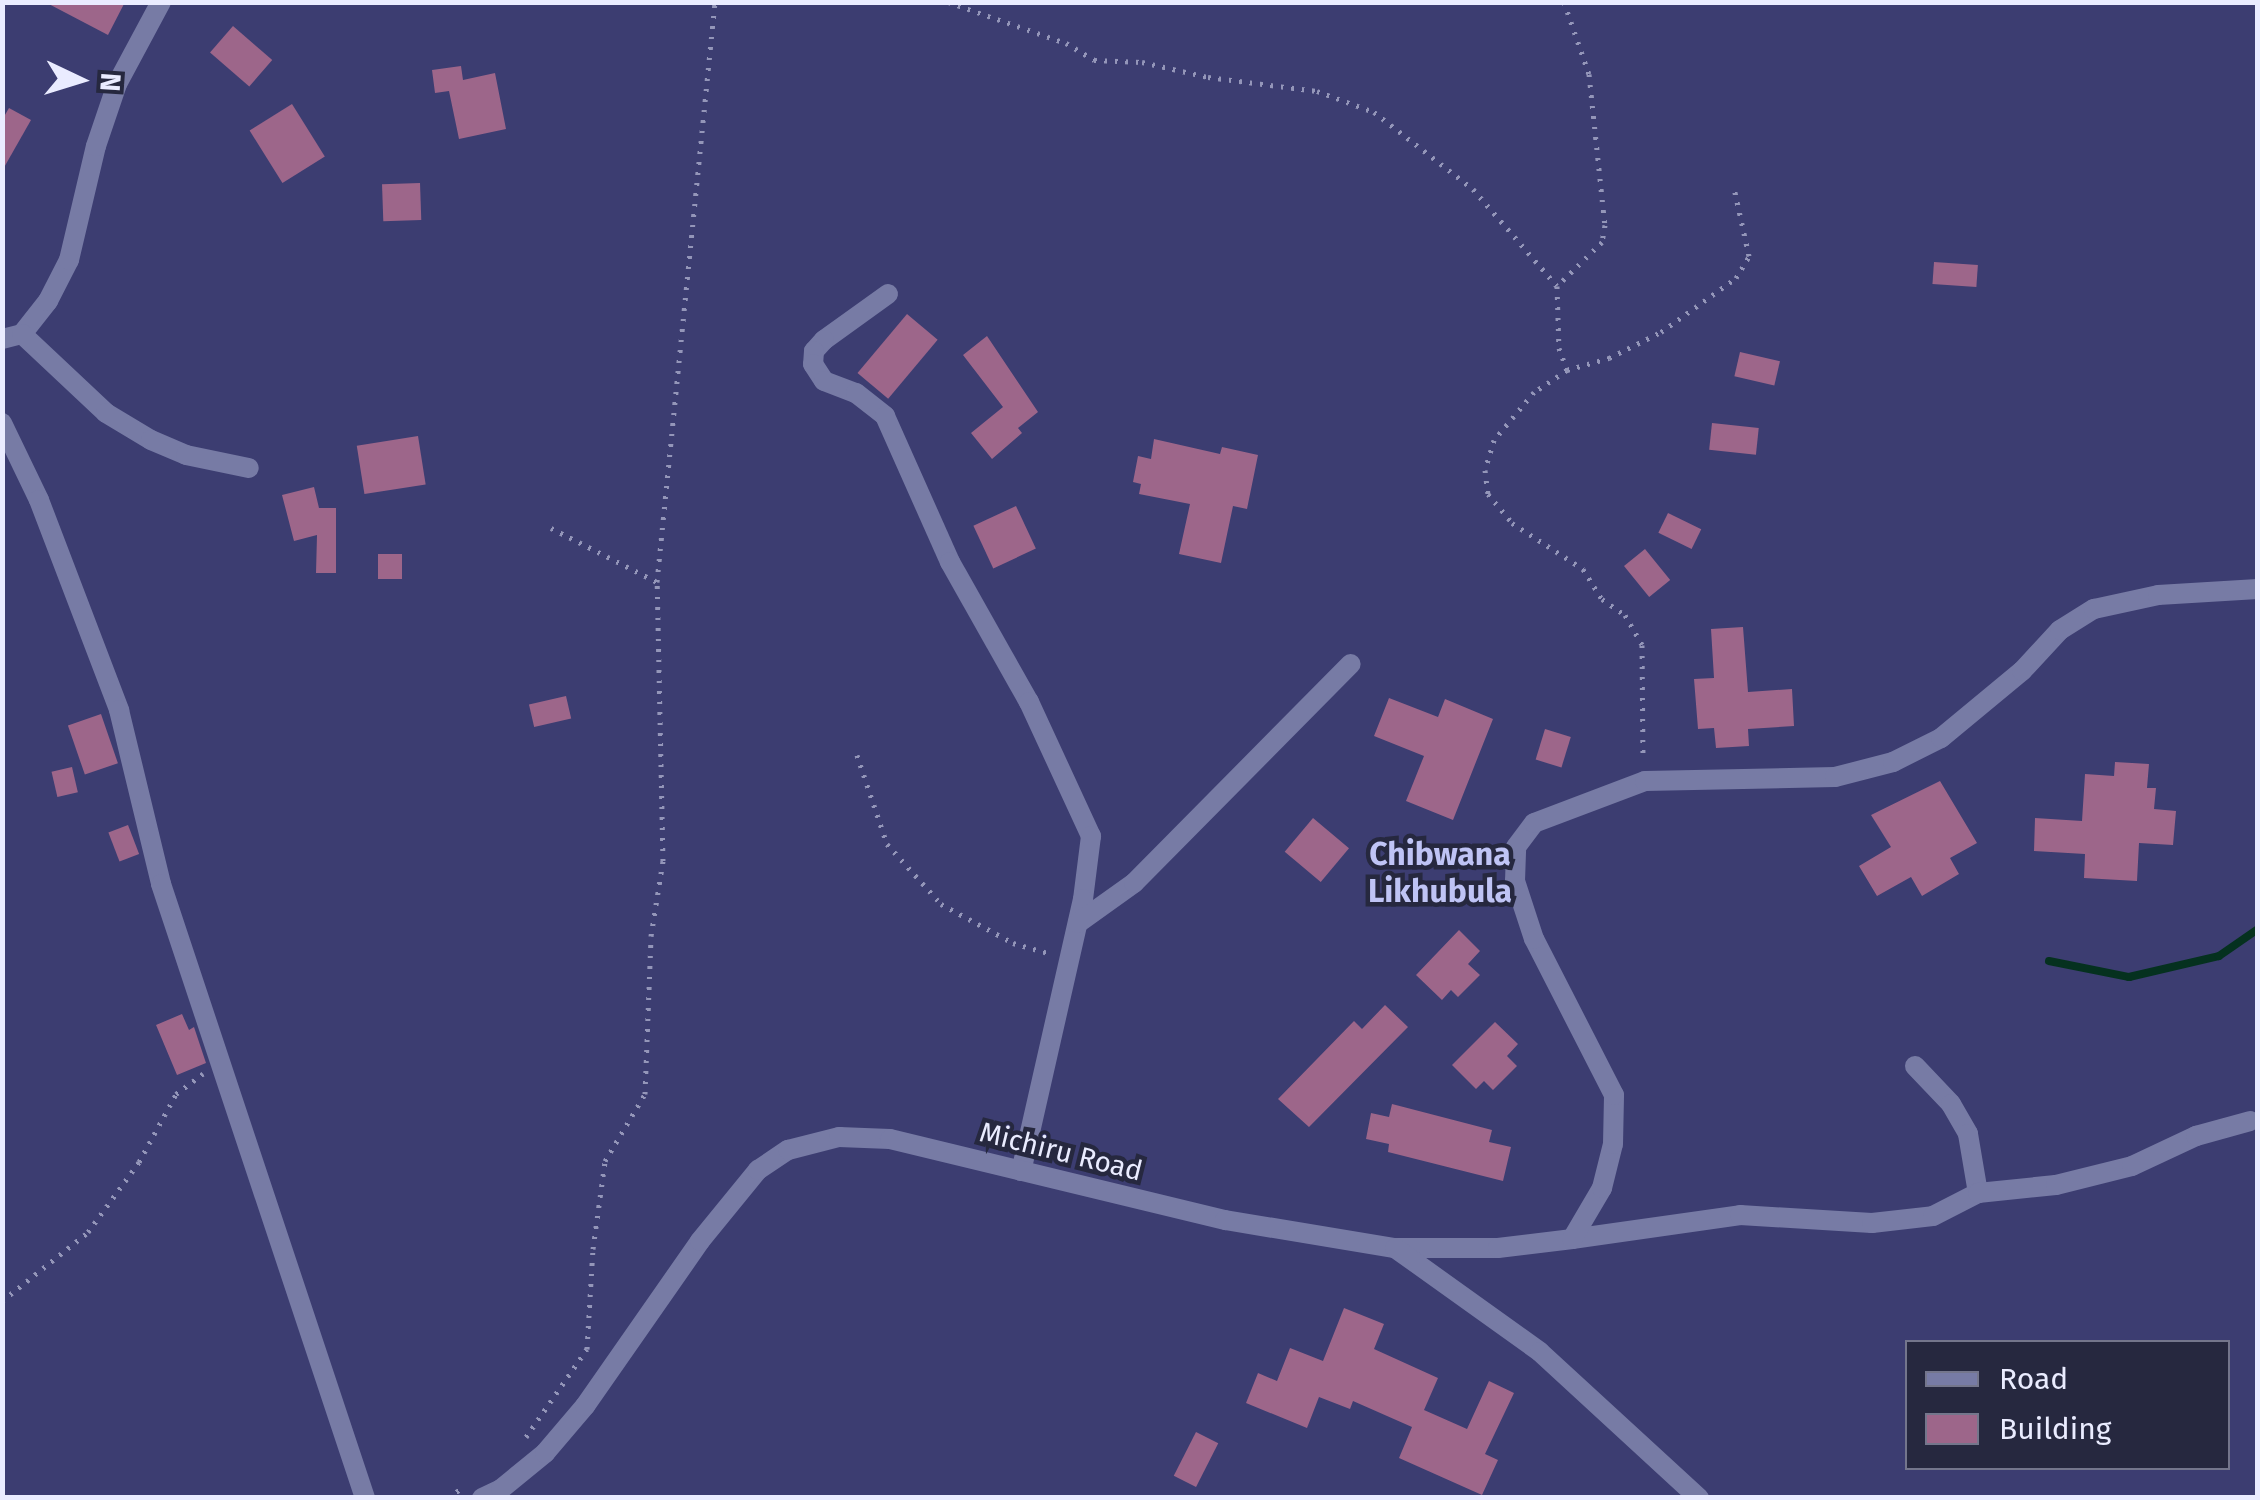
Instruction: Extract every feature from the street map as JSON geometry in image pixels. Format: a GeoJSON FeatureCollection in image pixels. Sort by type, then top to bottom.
{"type":"FeatureCollection","features":[{"type":"Feature","properties":{"kind":"street"},"geometry":{"type":"LineString","coordinates":[[161,2],[117,84],[96,146],[68,260],[48,301],[12,336],[106,412],[151,440],[186,455],[250,468]]}},
{"type":"Feature","properties":{"kind":"street"},"geometry":{"type":"LineString","coordinates":[[888,294],[824,340],[814,351],[813,364],[824,381],[856,393],[885,416],[950,562],[1028,702],[1091,836],[1078,923],[1021,1170]]}},
{"type":"Feature","properties":{"kind":"street"},"geometry":{"type":"LineString","coordinates":[[2,422],[39,500],[119,710],[161,884],[365,1498]]}},
{"type":"Feature","properties":{"kind":"street"},"geometry":{"type":"LineString","coordinates":[[1572,1238],[1602,1188],[1613,1144],[1614,1096],[1534,939],[1515,882],[1516,847],[1534,824],[1645,781],[1835,777],[1893,762],[1941,738],[2022,672],[2060,630],[2094,609],[2158,595],[2258,589]]}},
{"type":"Feature","properties":{"kind":"street"},"geometry":{"type":"LineString","coordinates":[[1078,923],[1134,883],[1351,664]]}},
{"type":"Feature","properties":{"kind":"street"},"geometry":{"type":"LineString","coordinates":[[1915,1066],[1951,1104],[1968,1134],[1978,1193]]}},
{"type":"Feature","properties":{"kind":"street"},"geometry":{"type":"LineString","coordinates":[[1396,1248],[1498,1248],[1740,1216],[1872,1223],[1932,1216],[1978,1193],[2056,1185],[2132,1166],[2196,1136],[2250,1121]]}},
{"type":"Feature","properties":{"kind":"street","name":"Michiru Road"},"geometry":{"type":"LineString","coordinates":[[479,1488],[501,1489],[545,1453],[586,1406],[700,1241],[758,1170],[788,1150],[818,1140],[863,1137],[1021,1170],[1225,1220],[1396,1248],[1518,1334],[1699,1498]]}},
{"type":"Feature","properties":{"kind":"path"},"geometry":{"type":"LineString","coordinates":[[518,1448],[587,1349],[605,1160],[644,1094],[651,936],[662,861],[657,582],[715,2]]}},
{"type":"Feature","properties":{"kind":"path"},"geometry":{"type":"LineString","coordinates":[[948,2],[1066,43],[1094,60],[1142,62],[1208,78],[1317,91],[1374,112],[1473,188],[1558,286],[1559,348],[1567,370]]}},
{"type":"Feature","properties":{"kind":"path"},"geometry":{"type":"LineString","coordinates":[[1558,286],[1602,242],[1606,225],[1589,74],[1564,2]]}},
{"type":"Feature","properties":{"kind":"path"},"geometry":{"type":"LineString","coordinates":[[1645,781],[1642,644],[1625,615],[1602,599],[1582,570],[1512,523],[1488,494],[1484,470],[1494,440],[1534,392],[1567,370],[1609,358],[1661,332],[1736,278],[1749,256],[1734,188]]}},
{"type":"Feature","properties":{"kind":"path"},"geometry":{"type":"LineString","coordinates":[[551,528],[657,582]]}},
{"type":"Feature","properties":{"kind":"path"},"geometry":{"type":"LineString","coordinates":[[857,755],[887,844],[941,904],[1013,942],[1069,960]]}},
{"type":"Feature","properties":{"kind":"path"},"geometry":{"type":"LineString","coordinates":[[2,1301],[88,1232],[139,1162],[176,1094],[221,1060]]}},
{"type":"Feature","properties":{"kind":"path"},"geometry":{"type":"LineString","coordinates":[[448,1498],[479,1488]]}},
{"type":"Feature","properties":{"kind":"building"},"geometry":{"type":"Polygon","coordinates":[[[45,2],[125,2],[108,35],[45,2]]]}},
{"type":"Feature","properties":{"kind":"building"},"geometry":{"type":"Polygon","coordinates":[[[233,26],[272,60],[249,87],[210,52],[233,26]]]}},
{"type":"Feature","properties":{"kind":"building"},"geometry":{"type":"Polygon","coordinates":[[[461,66],[463,80],[495,73],[506,129],[459,139],[449,91],[435,93],[432,70],[461,66]]]}},
{"type":"Feature","properties":{"kind":"building"},"geometry":{"type":"Polygon","coordinates":[[[292,104],[325,157],[282,183],[250,130],[292,104]]]}},
{"type":"Feature","properties":{"kind":"building"},"geometry":{"type":"Polygon","coordinates":[[[9,108],[31,120],[2,171],[2,120],[9,108]]]}},
{"type":"Feature","properties":{"kind":"building"},"geometry":{"type":"Polygon","coordinates":[[[420,183],[421,220],[383,221],[382,184],[420,183]]]}},
{"type":"Feature","properties":{"kind":"building"},"geometry":{"type":"Polygon","coordinates":[[[1934,262],[1978,265],[1976,287],[1932,284],[1934,262]]]}},
{"type":"Feature","properties":{"kind":"building"},"geometry":{"type":"Polygon","coordinates":[[[907,314],[938,340],[888,399],[858,373],[907,314]]]}},
{"type":"Feature","properties":{"kind":"building"},"geometry":{"type":"Polygon","coordinates":[[[987,336],[1038,412],[1018,428],[1022,433],[992,459],[971,433],[1003,407],[963,355],[987,336]]]}},
{"type":"Feature","properties":{"kind":"building"},"geometry":{"type":"Polygon","coordinates":[[[1740,352],[1780,361],[1774,386],[1734,376],[1740,352]]]}},
{"type":"Feature","properties":{"kind":"building"},"geometry":{"type":"Polygon","coordinates":[[[1712,423],[1759,428],[1756,455],[1709,450],[1712,423]]]}},
{"type":"Feature","properties":{"kind":"building"},"geometry":{"type":"Polygon","coordinates":[[[418,436],[426,484],[364,494],[357,446],[418,436]]]}},
{"type":"Feature","properties":{"kind":"building"},"geometry":{"type":"Polygon","coordinates":[[[1154,439],[1220,454],[1222,447],[1258,455],[1247,509],[1233,506],[1221,563],[1179,554],[1190,504],[1139,494],[1141,484],[1133,482],[1138,456],[1151,459],[1154,439]]]}},
{"type":"Feature","properties":{"kind":"building"},"geometry":{"type":"Polygon","coordinates":[[[314,487],[319,508],[336,508],[336,573],[316,573],[317,535],[294,541],[282,495],[314,487]]]}},
{"type":"Feature","properties":{"kind":"building"},"geometry":{"type":"Polygon","coordinates":[[[1016,506],[1036,549],[993,568],[973,526],[1016,506]]]}},
{"type":"Feature","properties":{"kind":"building"},"geometry":{"type":"Polygon","coordinates":[[[1668,513],[1701,529],[1692,549],[1658,533],[1668,513]]]}},
{"type":"Feature","properties":{"kind":"building"},"geometry":{"type":"Polygon","coordinates":[[[1645,549],[1670,580],[1649,597],[1624,566],[1645,549]]]}},
{"type":"Feature","properties":{"kind":"building"},"geometry":{"type":"Polygon","coordinates":[[[378,554],[402,554],[402,579],[378,579],[378,554]]]}},
{"type":"Feature","properties":{"kind":"building"},"geometry":{"type":"Polygon","coordinates":[[[1743,627],[1748,692],[1792,689],[1794,726],[1748,729],[1749,746],[1716,748],[1714,728],[1698,729],[1694,679],[1714,678],[1711,629],[1743,627]]]}},
{"type":"Feature","properties":{"kind":"building"},"geometry":{"type":"Polygon","coordinates":[[[566,696],[571,718],[534,727],[529,705],[566,696]]]}},
{"type":"Feature","properties":{"kind":"building"},"geometry":{"type":"Polygon","coordinates":[[[1389,698],[1438,717],[1445,699],[1493,719],[1453,820],[1406,801],[1424,756],[1374,736],[1389,698]]]}},
{"type":"Feature","properties":{"kind":"building"},"geometry":{"type":"Polygon","coordinates":[[[101,714],[118,763],[85,775],[68,725],[101,714]]]}},
{"type":"Feature","properties":{"kind":"building"},"geometry":{"type":"Polygon","coordinates":[[[1545,729],[1571,737],[1561,767],[1536,760],[1545,729]]]}},
{"type":"Feature","properties":{"kind":"building"},"geometry":{"type":"Polygon","coordinates":[[[2115,762],[2149,764],[2147,788],[2156,788],[2154,809],[2176,811],[2173,845],[2139,843],[2137,881],[2084,878],[2085,854],[2034,851],[2035,818],[2082,821],[2085,774],[2114,776],[2115,762]]]}},
{"type":"Feature","properties":{"kind":"building"},"geometry":{"type":"Polygon","coordinates":[[[72,767],[78,792],[57,797],[52,772],[72,767]]]}},
{"type":"Feature","properties":{"kind":"building"},"geometry":{"type":"Polygon","coordinates":[[[1940,781],[1977,843],[1950,858],[1959,874],[1922,896],[1911,877],[1877,896],[1859,866],[1891,847],[1871,815],[1940,781]]]}},
{"type":"Feature","properties":{"kind":"building"},"geometry":{"type":"Polygon","coordinates":[[[1313,818],[1349,848],[1321,882],[1285,852],[1313,818]]]}},
{"type":"Feature","properties":{"kind":"building"},"geometry":{"type":"Polygon","coordinates":[[[128,825],[139,854],[120,861],[108,833],[128,825]]]}},
{"type":"Feature","properties":{"kind":"building"},"geometry":{"type":"Polygon","coordinates":[[[1459,930],[1480,951],[1468,964],[1480,975],[1458,997],[1451,990],[1442,1000],[1416,975],[1459,930]]]}},
{"type":"Feature","properties":{"kind":"building"},"geometry":{"type":"Polygon","coordinates":[[[1385,1005],[1408,1027],[1309,1127],[1278,1099],[1354,1021],[1362,1029],[1385,1005]]]}},
{"type":"Feature","properties":{"kind":"building"},"geometry":{"type":"Polygon","coordinates":[[[182,1014],[189,1030],[194,1027],[206,1063],[177,1075],[156,1025],[182,1014]]]}},
{"type":"Feature","properties":{"kind":"building"},"geometry":{"type":"Polygon","coordinates":[[[1495,1022],[1518,1044],[1507,1056],[1517,1066],[1493,1090],[1484,1081],[1476,1089],[1452,1065],[1495,1022]]]}},
{"type":"Feature","properties":{"kind":"building"},"geometry":{"type":"Polygon","coordinates":[[[1392,1104],[1492,1130],[1489,1142],[1511,1147],[1503,1181],[1388,1152],[1389,1144],[1366,1139],[1371,1113],[1389,1117],[1392,1104]]]}},
{"type":"Feature","properties":{"kind":"building"},"geometry":{"type":"Polygon","coordinates":[[[1344,1308],[1384,1324],[1374,1349],[1438,1378],[1424,1410],[1467,1429],[1489,1381],[1514,1393],[1485,1454],[1498,1460],[1482,1495],[1399,1458],[1412,1427],[1353,1401],[1350,1409],[1319,1397],[1307,1428],[1246,1403],[1258,1373],[1277,1381],[1290,1348],[1323,1361],[1344,1308]]]}},
{"type":"Feature","properties":{"kind":"building"},"geometry":{"type":"Polygon","coordinates":[[[1196,1432],[1218,1443],[1196,1487],[1174,1476],[1196,1432]]]}},
{"type":"Feature","properties":{"kind":"waterway"},"geometry":{"type":"LineString","coordinates":[[2049,961],[2129,977],[2219,956],[2258,929]]}},
{"type":"Feature","properties":{"kind":"district","name":"Chibwana Likhubula"},"geometry":{"type":"Point","coordinates":[1440,874]}}]}
